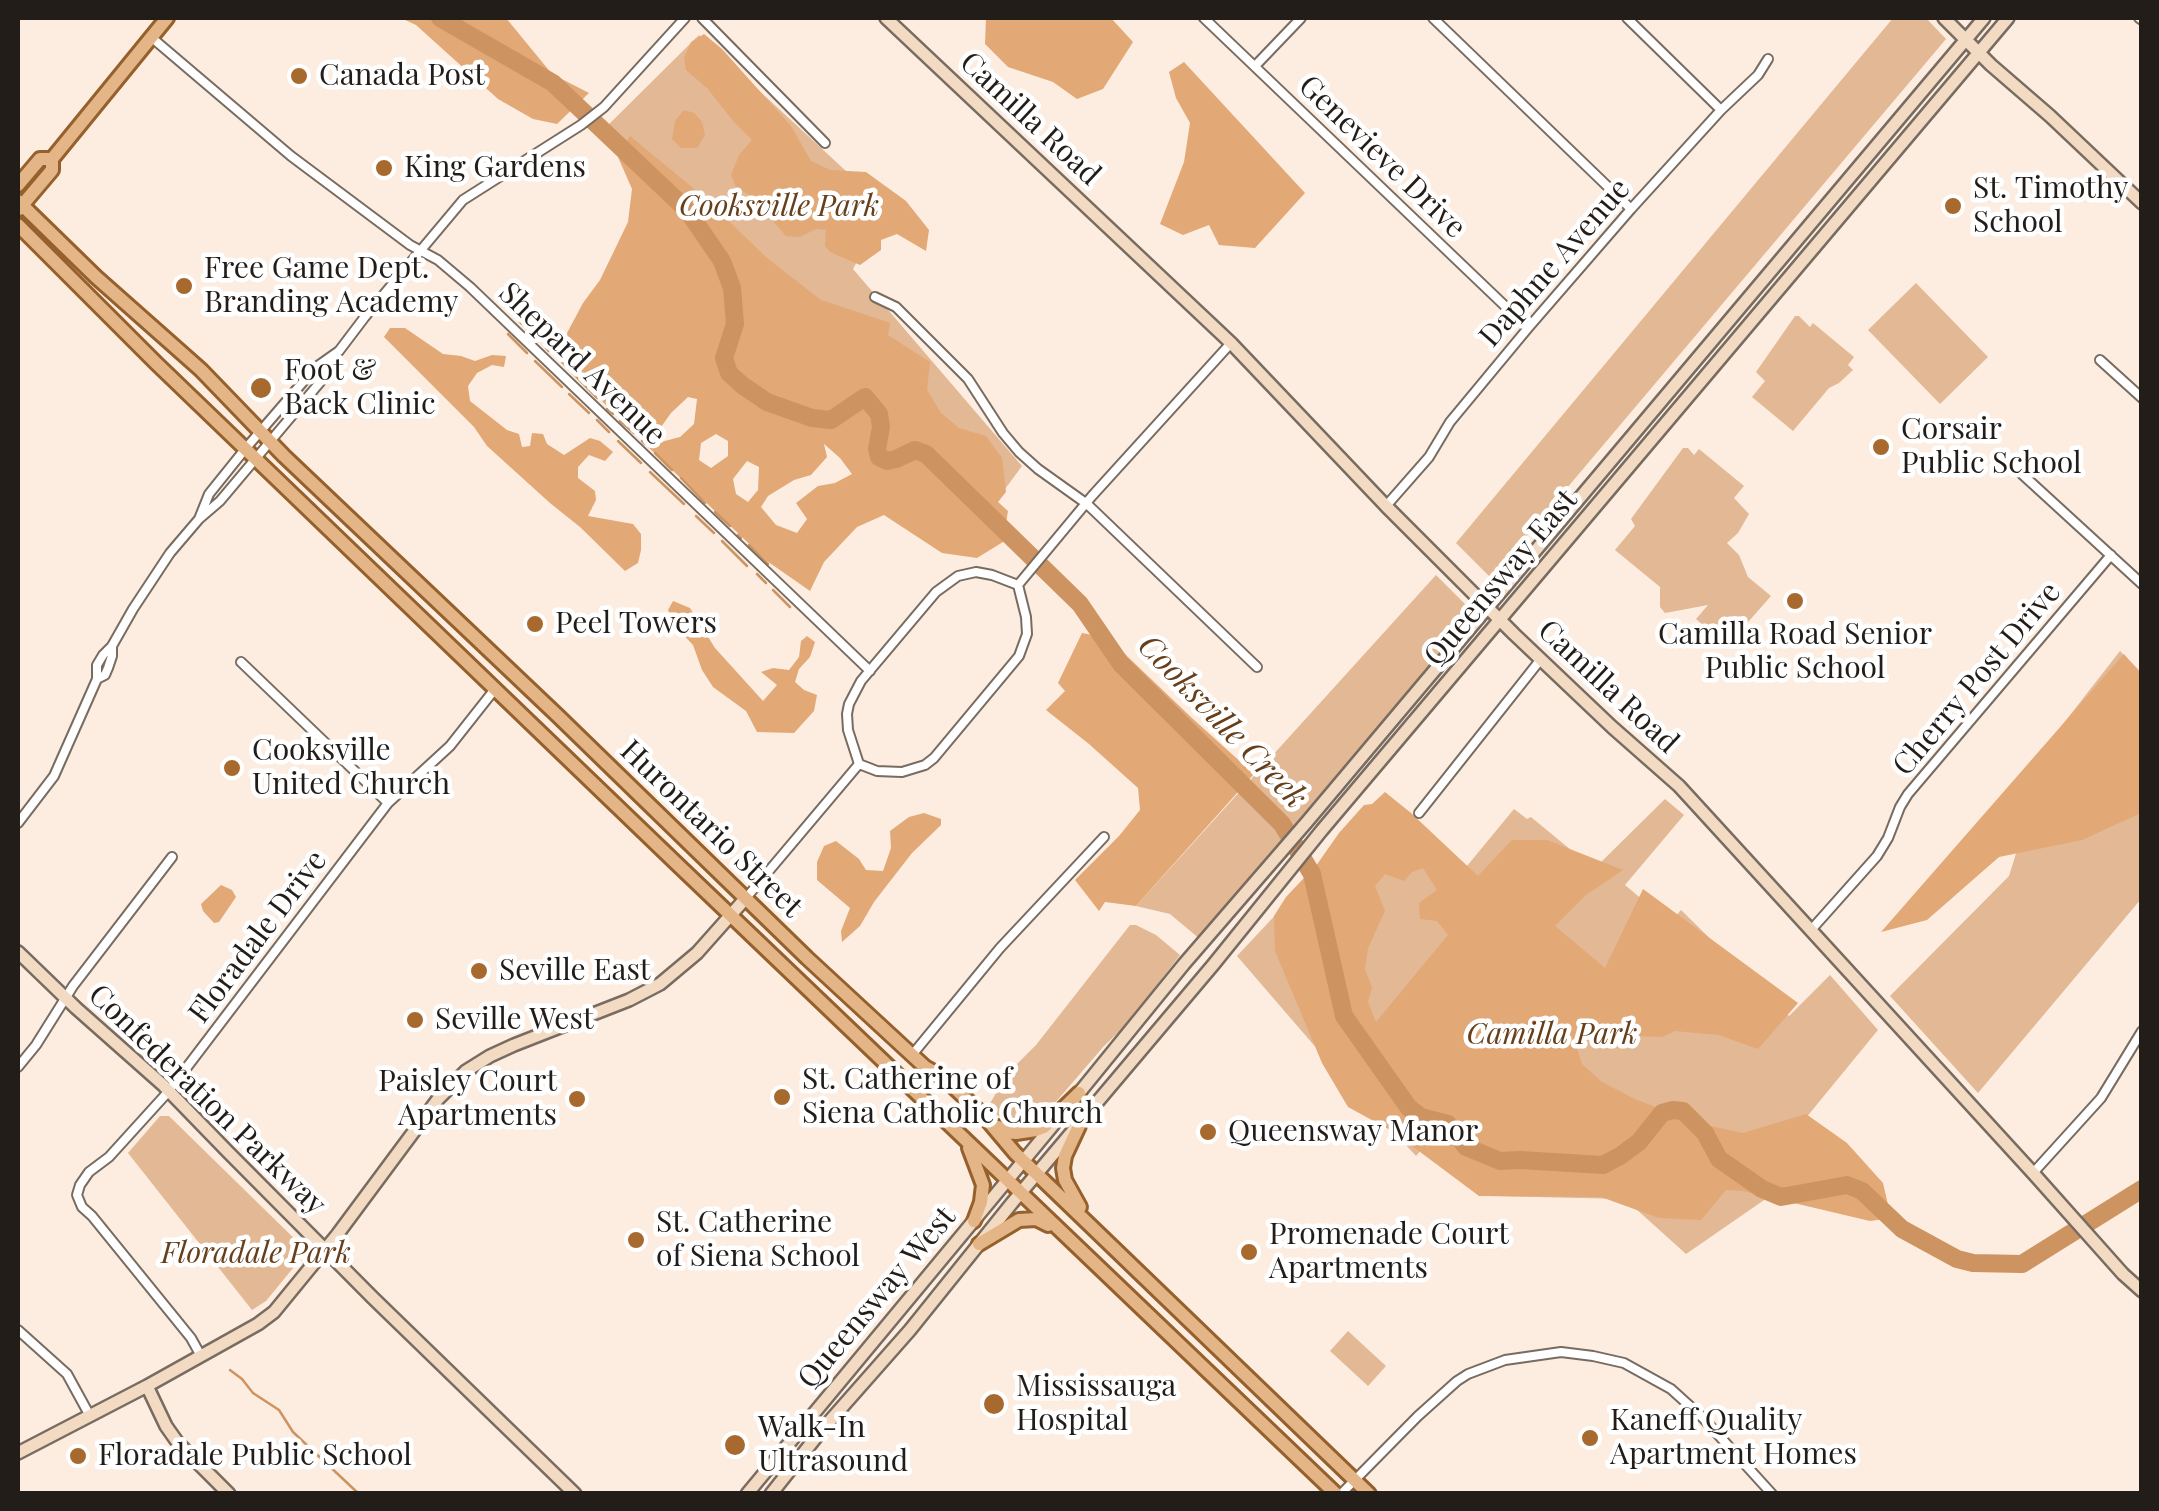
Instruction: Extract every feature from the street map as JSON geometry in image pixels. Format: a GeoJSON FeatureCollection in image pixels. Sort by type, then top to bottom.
{"type":"FeatureCollection","features":[{"type":"Feature","properties":{"kind":"main road"},"geometry":{"type":"LineString","coordinates":[[19,206],[52,170],[52,160],[167,18]]}},
{"type":"Feature","properties":{"kind":"main road"},"geometry":{"type":"LineString","coordinates":[[18,185],[40,159],[52,160]]}},
{"type":"Feature","properties":{"kind":"main road","name":"Hurontario Street"},"geometry":{"type":"LineString","coordinates":[[19,206],[201,370],[745,899],[925,1066],[983,1114],[1037,1174],[1369,1494]]}},
{"type":"Feature","properties":{"kind":"main road","name":"Hurontario Street"},"geometry":{"type":"LineString","coordinates":[[18,225],[730,915],[1339,1494]]}},
{"type":"Feature","properties":{"kind":"main road"},"geometry":{"type":"LineString","coordinates":[[983,1114],[1004,1132],[1026,1133],[1044,1126],[1079,1093]]}},
{"type":"Feature","properties":{"kind":"main road"},"geometry":{"type":"LineString","coordinates":[[1078,1126],[1065,1156],[1064,1176],[1093,1226]]}},
{"type":"Feature","properties":{"kind":"main road"},"geometry":{"type":"LineString","coordinates":[[966,1141],[982,1184],[974,1221]]}},
{"type":"Feature","properties":{"kind":"main road"},"geometry":{"type":"LineString","coordinates":[[979,1244],[1024,1219],[1036,1218],[1061,1232]]}},
{"type":"Feature","properties":{"kind":"street"},"geometry":{"type":"LineString","coordinates":[[199,519],[208,494],[327,374],[334,357],[463,200],[597,113],[685,18]]}},
{"type":"Feature","properties":{"kind":"street"},"geometry":{"type":"LineString","coordinates":[[702,18],[825,142]]}},
{"type":"Feature","properties":{"kind":"street","name":"Camilla Road"},"geometry":{"type":"LineString","coordinates":[[886,18],[1231,343],[1500,619],[1679,786],[2142,1292]]}},
{"type":"Feature","properties":{"kind":"street","name":"Genevieve Drive"},"geometry":{"type":"LineString","coordinates":[[1204,18],[1528,328]]}},
{"type":"Feature","properties":{"kind":"street"},"geometry":{"type":"LineString","coordinates":[[1255,66],[1302,18]]}},
{"type":"Feature","properties":{"kind":"street"},"geometry":{"type":"LineString","coordinates":[[1432,18],[1631,209]]}},
{"type":"Feature","properties":{"kind":"street"},"geometry":{"type":"LineString","coordinates":[[1629,18],[1722,110]]}},
{"type":"Feature","properties":{"kind":"street"},"geometry":{"type":"LineString","coordinates":[[1944,18],[2142,203]]}},
{"type":"Feature","properties":{"kind":"street","name":"Queensway East"},"geometry":{"type":"LineString","coordinates":[[1024,1161],[1184,964],[1984,18]]}},
{"type":"Feature","properties":{"kind":"street","name":"Queensway East"},"geometry":{"type":"LineString","coordinates":[[1037,1174],[1322,830],[2008,18]]}},
{"type":"Feature","properties":{"kind":"street","name":"Shepard Avenue"},"geometry":{"type":"LineString","coordinates":[[152,36],[291,156],[470,286],[870,671]]}},
{"type":"Feature","properties":{"kind":"street","name":"Daphne Avenue"},"geometry":{"type":"LineString","coordinates":[[1386,506],[1429,457],[1450,422],[1528,328],[1631,209],[1758,75],[1768,59]]}},
{"type":"Feature","properties":{"kind":"street"},"geometry":{"type":"LineString","coordinates":[[875,297],[896,307],[968,379],[1002,433],[1019,452],[1087,504],[1258,668]]}},
{"type":"Feature","properties":{"kind":"street"},"geometry":{"type":"LineString","coordinates":[[859,764],[877,771],[902,772],[934,758],[1024,646],[1027,634],[1021,582],[1231,343]]}},
{"type":"Feature","properties":{"kind":"street"},"geometry":{"type":"LineString","coordinates":[[18,823],[54,776],[97,678],[97,665],[170,553],[220,501],[315,368],[334,357]]}},
{"type":"Feature","properties":{"kind":"street"},"geometry":{"type":"LineString","coordinates":[[2100,360],[2142,398]]}},
{"type":"Feature","properties":{"kind":"street"},"geometry":{"type":"LineString","coordinates":[[2011,464],[2142,584]]}},
{"type":"Feature","properties":{"kind":"street","name":"Cherry Post Drive"},"geometry":{"type":"LineString","coordinates":[[1811,930],[1876,856],[1908,794],[2111,555]]}},
{"type":"Feature","properties":{"kind":"street"},"geometry":{"type":"LineString","coordinates":[[859,764],[848,730],[853,694],[946,582],[976,572],[1021,582]]}},
{"type":"Feature","properties":{"kind":"street"},"geometry":{"type":"LineString","coordinates":[[1419,812],[1541,659]]}},
{"type":"Feature","properties":{"kind":"street"},"geometry":{"type":"LineString","coordinates":[[241,662],[388,803]]}},
{"type":"Feature","properties":{"kind":"street","name":"Floradale Drive"},"geometry":{"type":"LineString","coordinates":[[201,1356],[180,1324],[82,1207],[76,1194],[89,1172],[109,1157],[168,1092],[388,803],[450,746],[496,689]]}},
{"type":"Feature","properties":{"kind":"street"},"geometry":{"type":"LineString","coordinates":[[18,1453],[147,1386],[274,1312],[438,1099],[466,1071],[514,1045],[660,984],[689,960],[745,899],[859,764]]}},
{"type":"Feature","properties":{"kind":"street"},"geometry":{"type":"LineString","coordinates":[[912,1054],[1000,948],[1104,837]]}},
{"type":"Feature","properties":{"kind":"street"},"geometry":{"type":"LineString","coordinates":[[18,1066],[172,857]]}},
{"type":"Feature","properties":{"kind":"street","name":"Confederation Parkway"},"geometry":{"type":"LineString","coordinates":[[18,952],[163,1085],[575,1494]]}},
{"type":"Feature","properties":{"kind":"street"},"geometry":{"type":"LineString","coordinates":[[2033,1173],[2100,1098],[2142,1030]]}},
{"type":"Feature","properties":{"kind":"street","name":"Queensway West"},"geometry":{"type":"LineString","coordinates":[[747,1494],[1024,1161]]}},
{"type":"Feature","properties":{"kind":"street","name":"Queensway West"},"geometry":{"type":"LineString","coordinates":[[770,1494],[1037,1174]]}},
{"type":"Feature","properties":{"kind":"street"},"geometry":{"type":"LineString","coordinates":[[18,1330],[67,1374],[90,1416]]}},
{"type":"Feature","properties":{"kind":"street"},"geometry":{"type":"LineString","coordinates":[[1339,1494],[1418,1416],[1468,1374],[1505,1360],[1561,1352],[1624,1363],[1672,1389],[1772,1494]]}},
{"type":"Feature","properties":{"kind":"street"},"geometry":{"type":"LineString","coordinates":[[147,1386],[178,1443],[229,1494]]}},
{"type":"Feature","properties":{"kind":"green space"},"geometry":{"type":"Polygon","coordinates":[[[401,18],[506,18],[552,74],[589,93],[557,124],[533,119],[498,99],[416,25],[401,18]]]}},
{"type":"Feature","properties":{"kind":"green space"},"geometry":{"type":"Polygon","coordinates":[[[986,18],[1111,18],[1133,42],[1103,89],[1077,99],[1053,82],[1008,67],[985,44],[986,18]]]}},
{"type":"Feature","properties":{"kind":"green space"},"geometry":{"type":"Polygon","coordinates":[[[1893,18],[1926,18],[1946,39],[1491,578],[1456,543],[1893,18]]]}},
{"type":"Feature","properties":{"kind":"green space"},"geometry":{"type":"Polygon","coordinates":[[[704,34],[791,126],[811,161],[830,170],[866,172],[906,201],[929,230],[926,251],[897,234],[881,240],[881,250],[860,265],[830,252],[825,246],[826,230],[816,229],[800,237],[786,236],[752,197],[736,187],[731,175],[739,155],[752,140],[686,70],[684,58],[691,42],[704,34]]]}},
{"type":"Feature","properties":{"kind":"green space","name":"Cooksville Park"},"geometry":{"type":"Polygon","coordinates":[[[699,35],[886,208],[853,269],[1022,466],[991,508],[598,135],[699,35]]]}},
{"type":"Feature","properties":{"kind":"green space"},"geometry":{"type":"Polygon","coordinates":[[[1184,62],[1305,193],[1255,248],[1219,245],[1209,225],[1183,235],[1160,224],[1184,162],[1190,123],[1176,98],[1169,72],[1184,62]]]}},
{"type":"Feature","properties":{"kind":"green space"},"geometry":{"type":"Polygon","coordinates":[[[684,110],[694,113],[702,122],[705,135],[697,148],[681,148],[672,139],[675,121],[684,110]]]}},
{"type":"Feature","properties":{"kind":"green space"},"geometry":{"type":"Polygon","coordinates":[[[630,136],[705,198],[767,258],[821,300],[890,323],[888,335],[930,362],[927,390],[941,413],[959,428],[986,436],[1002,458],[1006,492],[998,502],[1008,511],[1003,542],[977,558],[942,553],[884,515],[857,527],[824,562],[810,591],[767,561],[617,417],[574,371],[567,333],[600,280],[628,222],[632,189],[618,157],[630,136]],[[688,397],[656,434],[661,442],[680,437],[694,424],[697,399],[688,397]],[[716,434],[701,443],[699,460],[711,468],[728,456],[728,441],[716,434]],[[824,444],[827,457],[811,475],[768,496],[761,507],[776,525],[797,533],[807,519],[796,503],[818,486],[852,474],[824,444]],[[747,461],[733,479],[736,494],[748,502],[758,490],[759,467],[747,461]]]}},
{"type":"Feature","properties":{"kind":"green space"},"geometry":{"type":"Polygon","coordinates":[[[1916,283],[1988,357],[1940,404],[1868,330],[1916,283]]]}},
{"type":"Feature","properties":{"kind":"green space"},"geometry":{"type":"Polygon","coordinates":[[[1795,316],[1810,327],[1813,323],[1854,357],[1848,365],[1853,370],[1829,388],[1793,431],[1752,397],[1765,381],[1756,372],[1795,316]]]}},
{"type":"Feature","properties":{"kind":"green space"},"geometry":{"type":"Polygon","coordinates":[[[390,328],[405,328],[443,354],[475,361],[492,355],[506,356],[504,367],[492,365],[477,373],[468,386],[470,401],[507,430],[519,434],[522,447],[530,446],[532,433],[543,434],[547,444],[564,455],[590,438],[613,452],[605,461],[589,455],[578,467],[578,478],[595,491],[596,500],[588,516],[633,524],[641,534],[638,563],[625,571],[487,446],[474,427],[384,337],[390,328]]]}},
{"type":"Feature","properties":{"kind":"green space"},"geometry":{"type":"Polygon","coordinates":[[[1683,448],[1694,455],[1699,449],[1744,486],[1734,498],[1749,514],[1727,543],[1739,555],[1748,577],[1771,596],[1727,646],[1696,619],[1708,605],[1665,613],[1660,607],[1660,587],[1615,550],[1635,526],[1631,519],[1683,448]]]}},
{"type":"Feature","properties":{"kind":"green space"},"geometry":{"type":"Polygon","coordinates":[[[1436,575],[1475,614],[1201,940],[1170,914],[1136,906],[1436,575]]]}},
{"type":"Feature","properties":{"kind":"green space"},"geometry":{"type":"Polygon","coordinates":[[[673,601],[690,608],[715,648],[763,701],[777,685],[761,672],[773,668],[789,670],[799,657],[801,641],[807,636],[815,642],[795,682],[817,695],[814,711],[794,733],[757,732],[746,711],[713,687],[693,645],[677,628],[668,610],[673,601]]]}},
{"type":"Feature","properties":{"kind":"green space"},"geometry":{"type":"Polygon","coordinates":[[[1082,633],[1108,638],[1254,774],[1136,906],[1105,902],[1099,911],[1075,880],[1140,810],[1138,788],[1046,710],[1065,691],[1058,683],[1082,633]]]}},
{"type":"Feature","properties":{"kind":"green space"},"geometry":{"type":"Polygon","coordinates":[[[2120,651],[2141,672],[2141,899],[1978,1093],[1890,996],[2009,876],[2027,818],[2035,760],[2120,651]]]}},
{"type":"Feature","properties":{"kind":"green space"},"geometry":{"type":"Polygon","coordinates":[[[2124,654],[2141,674],[2141,813],[2082,840],[1999,857],[1927,920],[1881,932],[2124,654]]]}},
{"type":"Feature","properties":{"kind":"green space","name":"Camilla Park"},"geometry":{"type":"Polygon","coordinates":[[[1385,792],[1478,876],[1512,840],[1547,840],[1623,870],[1586,895],[1555,926],[1605,968],[1643,889],[1798,1003],[1758,1049],[1719,1035],[1675,1031],[1662,1037],[1593,1030],[1576,1046],[1582,1064],[1602,1082],[1696,1123],[1743,1133],[1806,1114],[1847,1143],[1883,1183],[1891,1218],[1870,1221],[1726,1190],[1701,1220],[1659,1218],[1601,1197],[1479,1196],[1392,1131],[1348,1107],[1322,1063],[1275,951],[1274,916],[1339,833],[1364,805],[1372,804],[1385,792]],[[1423,868],[1404,881],[1385,874],[1375,886],[1385,911],[1368,948],[1365,969],[1372,987],[1368,1002],[1376,1022],[1448,935],[1437,921],[1420,919],[1419,903],[1437,890],[1423,868]]]}},
{"type":"Feature","properties":{"kind":"green space","name":"Camilla Park"},"geometry":{"type":"Polygon","coordinates":[[[1385,798],[1467,866],[1514,809],[1527,819],[1531,817],[1594,869],[1665,799],[1684,815],[1625,885],[1670,923],[1681,910],[1789,1016],[1830,975],[1878,1030],[1796,1130],[1825,1158],[1686,1254],[1625,1199],[1491,1196],[1428,1142],[1416,1156],[1237,956],[1385,798]]]}},
{"type":"Feature","properties":{"kind":"green space"},"geometry":{"type":"Polygon","coordinates":[[[924,813],[941,819],[941,825],[912,853],[860,926],[842,942],[841,931],[850,908],[817,880],[817,862],[824,846],[836,841],[859,859],[866,870],[883,871],[891,848],[890,831],[909,817],[924,813]]]}},
{"type":"Feature","properties":{"kind":"green space"},"geometry":{"type":"Polygon","coordinates":[[[221,885],[236,897],[219,922],[214,923],[201,904],[221,885]]]}},
{"type":"Feature","properties":{"kind":"green space"},"geometry":{"type":"Polygon","coordinates":[[[1130,925],[1156,935],[1180,955],[1127,1024],[1042,1118],[1024,1124],[1002,1119],[988,1107],[1007,1074],[1036,1045],[1130,925]]]}},
{"type":"Feature","properties":{"kind":"green space","name":"Floradale Park"},"geometry":{"type":"Polygon","coordinates":[[[160,1116],[169,1116],[307,1251],[266,1301],[252,1310],[128,1153],[160,1116]]]}},
{"type":"Feature","properties":{"kind":"green space"},"geometry":{"type":"Polygon","coordinates":[[[1348,1331],[1386,1366],[1368,1386],[1330,1351],[1348,1331]]]}},
{"type":"Feature","properties":{"kind":"waterway","name":"Cooksville Creek"},"geometry":{"type":"LineString","coordinates":[[440,18],[553,83],[687,210],[722,261],[732,288],[735,324],[724,358],[729,373],[767,402],[812,418],[831,420],[865,397],[879,414],[879,457],[887,461],[915,450],[926,454],[1080,604],[1121,664],[1282,824],[1312,874],[1344,1016],[1409,1108],[1421,1117],[1448,1124],[1466,1147],[1500,1161],[1603,1165],[1639,1142],[1662,1113],[1683,1111],[1705,1133],[1719,1159],[1762,1189],[1781,1197],[1847,1185],[1862,1191],[1902,1229],[1957,1259],[1973,1263],[2022,1264],[2142,1189]]}},
{"type":"Feature","properties":{"kind":"waterway"},"geometry":{"type":"LineString","coordinates":[[519,321],[538,339]]}},
{"type":"Feature","properties":{"kind":"waterway"},"geometry":{"type":"LineString","coordinates":[[508,334],[527,353]]}},
{"type":"Feature","properties":{"kind":"waterway"},"geometry":{"type":"LineString","coordinates":[[546,348],[549,351]]}},
{"type":"Feature","properties":{"kind":"waterway"},"geometry":{"type":"LineString","coordinates":[[535,361],[562,387]]}},
{"type":"Feature","properties":{"kind":"waterway"},"geometry":{"type":"LineString","coordinates":[[562,362],[597,398]]}},
{"type":"Feature","properties":{"kind":"waterway"},"geometry":{"type":"LineString","coordinates":[[569,394],[589,413]]}},
{"type":"Feature","properties":{"kind":"waterway"},"geometry":{"type":"LineString","coordinates":[[607,409],[613,414]]}},
{"type":"Feature","properties":{"kind":"waterway"},"geometry":{"type":"LineString","coordinates":[[597,420],[609,432]]}},
{"type":"Feature","properties":{"kind":"waterway"},"geometry":{"type":"LineString","coordinates":[[620,421],[634,433]]}},
{"type":"Feature","properties":{"kind":"waterway"},"geometry":{"type":"LineString","coordinates":[[618,441],[641,463]]}},
{"type":"Feature","properties":{"kind":"waterway"},"geometry":{"type":"LineString","coordinates":[[642,441],[645,444]]}},
{"type":"Feature","properties":{"kind":"waterway"},"geometry":{"type":"LineString","coordinates":[[655,453],[672,470]]}},
{"type":"Feature","properties":{"kind":"waterway"},"geometry":{"type":"LineString","coordinates":[[650,472],[684,504]]}},
{"type":"Feature","properties":{"kind":"waterway"},"geometry":{"type":"LineString","coordinates":[[681,478],[705,503]]}},
{"type":"Feature","properties":{"kind":"waterway"},"geometry":{"type":"LineString","coordinates":[[715,512],[730,526]]}},
{"type":"Feature","properties":{"kind":"waterway"},"geometry":{"type":"LineString","coordinates":[[696,516],[714,533]]}},
{"type":"Feature","properties":{"kind":"waterway"},"geometry":{"type":"LineString","coordinates":[[738,535],[741,538]]}},
{"type":"Feature","properties":{"kind":"waterway"},"geometry":{"type":"LineString","coordinates":[[722,541],[747,566]]}},
{"type":"Feature","properties":{"kind":"waterway"},"geometry":{"type":"LineString","coordinates":[[749,545],[768,564]]}},
{"type":"Feature","properties":{"kind":"waterway"},"geometry":{"type":"LineString","coordinates":[[757,574],[766,583]]}},
{"type":"Feature","properties":{"kind":"waterway"},"geometry":{"type":"LineString","coordinates":[[773,590],[790,607]]}},
{"type":"Feature","properties":{"kind":"waterway"},"geometry":{"type":"LineString","coordinates":[[230,1370],[253,1393],[279,1410],[293,1432],[359,1494]]}},
{"type":"Feature","properties":{"kind":"place","name":"Canada Post"},"geometry":{"type":"Point","coordinates":[299,76]}},
{"type":"Feature","properties":{"kind":"place","name":"King Gardens"},"geometry":{"type":"Point","coordinates":[384,168]}},
{"type":"Feature","properties":{"kind":"place","name":"St. Timothy School"},"geometry":{"type":"Point","coordinates":[1953,206]}},
{"type":"Feature","properties":{"kind":"place","name":"Free Game Dept. Branding Academy"},"geometry":{"type":"Point","coordinates":[184,286]}},
{"type":"Feature","properties":{"kind":"place","name":"Foot & Back Clinic"},"geometry":{"type":"Point","coordinates":[261,388]}},
{"type":"Feature","properties":{"kind":"place","name":"Corsair Public School"},"geometry":{"type":"Point","coordinates":[1881,447]}},
{"type":"Feature","properties":{"kind":"place","name":"Camilla Road Senior Public School"},"geometry":{"type":"Point","coordinates":[1795,601]}},
{"type":"Feature","properties":{"kind":"place","name":"Peel Towers"},"geometry":{"type":"Point","coordinates":[535,624]}},
{"type":"Feature","properties":{"kind":"place","name":"Cooksville United Church"},"geometry":{"type":"Point","coordinates":[232,768]}},
{"type":"Feature","properties":{"kind":"place","name":"Seville East"},"geometry":{"type":"Point","coordinates":[479,971]}},
{"type":"Feature","properties":{"kind":"place","name":"Seville West"},"geometry":{"type":"Point","coordinates":[415,1020]}},
{"type":"Feature","properties":{"kind":"place","name":"St. Catherine of Siena Catholic Church"},"geometry":{"type":"Point","coordinates":[782,1097]}},
{"type":"Feature","properties":{"kind":"place","name":"Paisley Court Apartments"},"geometry":{"type":"Point","coordinates":[577,1099]}},
{"type":"Feature","properties":{"kind":"place","name":"Queensway Manor"},"geometry":{"type":"Point","coordinates":[1208,1132]}},
{"type":"Feature","properties":{"kind":"place","name":"St. Catherine of Siena School"},"geometry":{"type":"Point","coordinates":[636,1240]}},
{"type":"Feature","properties":{"kind":"place","name":"Promenade Court Apartments"},"geometry":{"type":"Point","coordinates":[1249,1252]}},
{"type":"Feature","properties":{"kind":"place","name":"Mississauga Hospital"},"geometry":{"type":"Point","coordinates":[994,1404]}},
{"type":"Feature","properties":{"kind":"place","name":"Kaneff Quality Apartment Homes"},"geometry":{"type":"Point","coordinates":[1590,1438]}},
{"type":"Feature","properties":{"kind":"place","name":"Walk-In Ultrasound"},"geometry":{"type":"Point","coordinates":[735,1445]}},
{"type":"Feature","properties":{"kind":"place","name":"Floradale Public School"},"geometry":{"type":"Point","coordinates":[78,1456]}}]}
